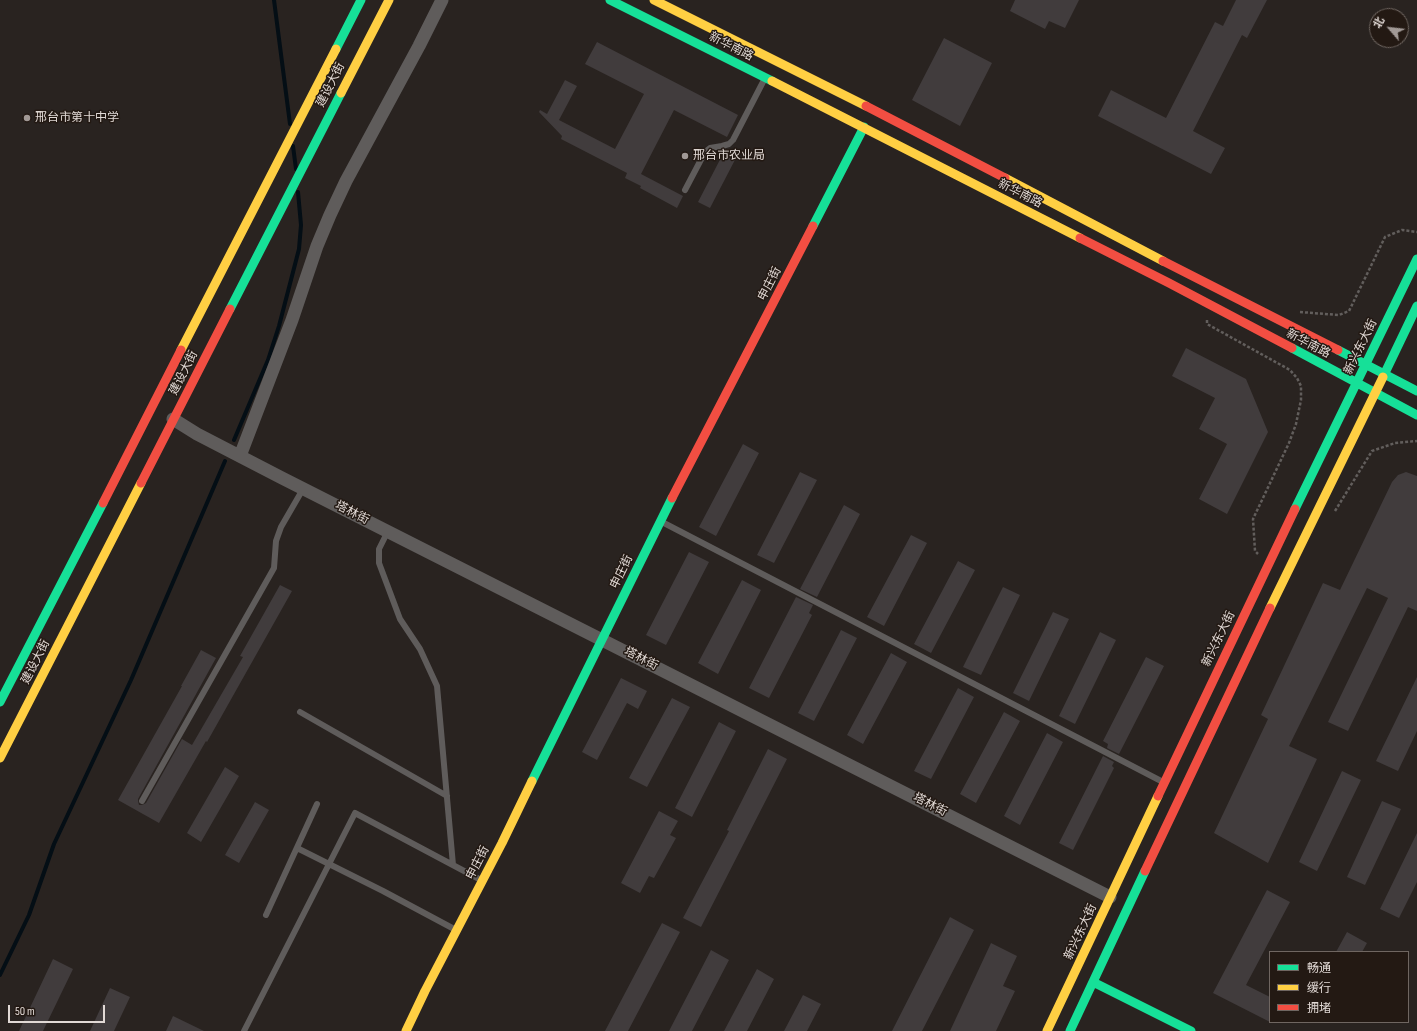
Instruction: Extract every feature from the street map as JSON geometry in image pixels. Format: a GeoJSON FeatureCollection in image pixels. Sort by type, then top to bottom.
{"type":"FeatureCollection","features":[{"type":"Feature","properties":{"kind":"main road","name":"建设大街"},"geometry":{"type":"LineString","coordinates":[[0,702],[361,0]]}},
{"type":"Feature","properties":{"kind":"main road","name":"建设大街"},"geometry":{"type":"LineString","coordinates":[[0,758],[389,0]]}},
{"type":"Feature","properties":{"kind":"main road","name":"新华南路"},"geometry":{"type":"LineString","coordinates":[[610,0],[864,127],[1207,304],[1417,415]]}},
{"type":"Feature","properties":{"kind":"main road","name":"新华南路"},"geometry":{"type":"LineString","coordinates":[[654,0],[833,90],[1417,391]]}},
{"type":"Feature","properties":{"kind":"main road","name":"申庄街"},"geometry":{"type":"LineString","coordinates":[[406,1031],[660,522],[864,127]]}},
{"type":"Feature","properties":{"kind":"main road","name":"新兴东大街"},"geometry":{"type":"LineString","coordinates":[[1047,1031],[1164,782],[1417,259]]}},
{"type":"Feature","properties":{"kind":"main road"},"geometry":{"type":"LineString","coordinates":[[1070,1031],[1229,692],[1417,306]]}},
{"type":"Feature","properties":{"kind":"main road"},"geometry":{"type":"LineString","coordinates":[[1093,982],[1191,1031]]}},
{"type":"Feature","properties":{"kind":"street"},"geometry":{"type":"LineString","coordinates":[[240,456],[292,320],[317,246],[330,215],[346,181],[432,22],[442,0]]}},
{"type":"Feature","properties":{"kind":"street","name":"塔林街"},"geometry":{"type":"LineString","coordinates":[[173,420],[303,489],[1110,897]]}},
{"type":"Feature","properties":{"kind":"lane"},"geometry":{"type":"LineString","coordinates":[[685,190],[705,152],[710,148],[729,144],[733,140],[765,78]]}},
{"type":"Feature","properties":{"kind":"lane"},"geometry":{"type":"LineString","coordinates":[[142,800],[274,568],[276,541],[281,527],[303,489]]}},
{"type":"Feature","properties":{"kind":"lane"},"geometry":{"type":"LineString","coordinates":[[660,522],[1164,782]]}},
{"type":"Feature","properties":{"kind":"lane"},"geometry":{"type":"LineString","coordinates":[[388,531],[379,549],[379,562],[400,619],[420,649],[437,686],[453,866]]}},
{"type":"Feature","properties":{"kind":"lane"},"geometry":{"type":"LineString","coordinates":[[300,712],[447,796]]}},
{"type":"Feature","properties":{"kind":"lane"},"geometry":{"type":"LineString","coordinates":[[266,915],[317,804]]}},
{"type":"Feature","properties":{"kind":"lane"},"geometry":{"type":"LineString","coordinates":[[244,1031],[356,814],[482,881]]}},
{"type":"Feature","properties":{"kind":"lane"},"geometry":{"type":"LineString","coordinates":[[297,848],[383,890],[457,930]]}},
{"type":"Feature","properties":{"kind":"path"},"geometry":{"type":"LineString","coordinates":[[1293,308],[1300,312],[1338,315],[1349,311],[1385,237],[1402,230],[1417,232]]}},
{"type":"Feature","properties":{"kind":"path"},"geometry":{"type":"LineString","coordinates":[[1207,304],[1207,324],[1290,370],[1297,378],[1301,386],[1302,400],[1294,430],[1253,519],[1255,551],[1268,566]]}},
{"type":"Feature","properties":{"kind":"path"},"geometry":{"type":"LineString","coordinates":[[1332,516],[1372,452],[1395,443],[1417,441]]}},
{"type":"Feature","properties":{"kind":"building"},"geometry":{"type":"Polygon","coordinates":[[[1015,0],[1079,0],[1065,28],[1049,21],[1045,29],[1010,11],[1015,0]]]}},
{"type":"Feature","properties":{"kind":"building"},"geometry":{"type":"Polygon","coordinates":[[[1236,0],[1267,0],[1247,38],[1242,35],[1193,131],[1225,148],[1211,174],[1098,116],[1111,90],[1166,118],[1215,22],[1223,26],[1236,0]]]}},
{"type":"Feature","properties":{"kind":"building"},"geometry":{"type":"Polygon","coordinates":[[[944,38],[992,63],[960,126],[912,100],[944,38]]]}},
{"type":"Feature","properties":{"kind":"building"},"geometry":{"type":"Polygon","coordinates":[[[597,42],[738,115],[727,137],[674,110],[641,174],[683,196],[677,208],[625,178],[627,173],[561,139],[562,136],[539,112],[540,110],[547,114],[565,80],[577,86],[559,120],[615,149],[644,94],[585,64],[597,42]]]}},
{"type":"Feature","properties":{"kind":"building"},"geometry":{"type":"Polygon","coordinates":[[[725,150],[737,156],[710,208],[698,202],[725,150]]]}},
{"type":"Feature","properties":{"kind":"building"},"geometry":{"type":"Polygon","coordinates":[[[1186,348],[1246,379],[1268,432],[1227,514],[1199,499],[1227,444],[1199,429],[1215,398],[1172,376],[1186,348]]]}},
{"type":"Feature","properties":{"kind":"building"},"geometry":{"type":"Polygon","coordinates":[[[743,444],[759,453],[716,536],[699,527],[743,444]]]}},
{"type":"Feature","properties":{"kind":"building"},"geometry":{"type":"Polygon","coordinates":[[[800,472],[817,480],[774,563],[757,555],[800,472]]]}},
{"type":"Feature","properties":{"kind":"building"},"geometry":{"type":"Polygon","coordinates":[[[1406,472],[1417,476],[1417,611],[1408,607],[1348,731],[1328,722],[1388,598],[1367,588],[1289,746],[1317,759],[1268,863],[1214,833],[1268,719],[1261,715],[1323,583],[1340,590],[1392,482],[1398,475],[1406,472]]]}},
{"type":"Feature","properties":{"kind":"building"},"geometry":{"type":"Polygon","coordinates":[[[844,505],[860,514],[817,597],[800,589],[844,505]]]}},
{"type":"Feature","properties":{"kind":"building"},"geometry":{"type":"Polygon","coordinates":[[[911,535],[927,543],[884,626],[867,617],[911,535]]]}},
{"type":"Feature","properties":{"kind":"building"},"geometry":{"type":"Polygon","coordinates":[[[689,552],[709,562],[666,645],[646,635],[689,552]]]}},
{"type":"Feature","properties":{"kind":"building"},"geometry":{"type":"Polygon","coordinates":[[[958,561],[975,570],[931,653],[914,644],[958,561]]]}},
{"type":"Feature","properties":{"kind":"building"},"geometry":{"type":"Polygon","coordinates":[[[742,580],[761,590],[718,674],[698,663],[742,580]]]}},
{"type":"Feature","properties":{"kind":"building"},"geometry":{"type":"Polygon","coordinates":[[[280,585],[292,591],[207,742],[206,741],[159,823],[118,800],[201,650],[216,658],[138,799],[139,805],[146,803],[182,739],[192,745],[243,657],[240,656],[280,585]]]}},
{"type":"Feature","properties":{"kind":"building"},"geometry":{"type":"Polygon","coordinates":[[[1003,587],[1020,595],[981,675],[963,667],[1003,587]]]}},
{"type":"Feature","properties":{"kind":"building"},"geometry":{"type":"Polygon","coordinates":[[[796,597],[813,605],[809,613],[812,615],[769,698],[749,688],[796,597]]]}},
{"type":"Feature","properties":{"kind":"building"},"geometry":{"type":"Polygon","coordinates":[[[1053,612],[1069,619],[1029,701],[1013,693],[1053,612]]]}},
{"type":"Feature","properties":{"kind":"building"},"geometry":{"type":"Polygon","coordinates":[[[841,630],[857,638],[814,721],[798,713],[841,630]]]}},
{"type":"Feature","properties":{"kind":"building"},"geometry":{"type":"Polygon","coordinates":[[[1100,632],[1116,640],[1075,724],[1059,716],[1100,632]]]}},
{"type":"Feature","properties":{"kind":"building"},"geometry":{"type":"Polygon","coordinates":[[[891,653],[907,662],[863,744],[847,735],[891,653]]]}},
{"type":"Feature","properties":{"kind":"building"},"geometry":{"type":"Polygon","coordinates":[[[1146,657],[1164,666],[1119,754],[1107,748],[1108,744],[1103,741],[1146,657]]]}},
{"type":"Feature","properties":{"kind":"building"},"geometry":{"type":"Polygon","coordinates":[[[1417,677],[1417,731],[1398,771],[1376,761],[1417,677]]]}},
{"type":"Feature","properties":{"kind":"building"},"geometry":{"type":"Polygon","coordinates":[[[621,678],[647,691],[638,709],[627,703],[597,760],[582,752],[621,678]]]}},
{"type":"Feature","properties":{"kind":"building"},"geometry":{"type":"Polygon","coordinates":[[[958,688],[974,697],[931,779],[914,771],[958,688]]]}},
{"type":"Feature","properties":{"kind":"building"},"geometry":{"type":"Polygon","coordinates":[[[672,698],[690,707],[647,787],[629,778],[672,698]]]}},
{"type":"Feature","properties":{"kind":"building"},"geometry":{"type":"Polygon","coordinates":[[[1004,712],[1020,721],[976,803],[960,794],[1004,712]]]}},
{"type":"Feature","properties":{"kind":"building"},"geometry":{"type":"Polygon","coordinates":[[[719,722],[736,731],[692,817],[675,808],[719,722]]]}},
{"type":"Feature","properties":{"kind":"building"},"geometry":{"type":"Polygon","coordinates":[[[1047,733],[1063,742],[1020,825],[1004,816],[1047,733]]]}},
{"type":"Feature","properties":{"kind":"building"},"geometry":{"type":"Polygon","coordinates":[[[768,749],[787,759],[701,927],[683,918],[729,831],[727,830],[768,749]]]}},
{"type":"Feature","properties":{"kind":"building"},"geometry":{"type":"Polygon","coordinates":[[[1103,756],[1114,762],[1112,766],[1114,768],[1073,850],[1059,843],[1103,756]]]}},
{"type":"Feature","properties":{"kind":"building"},"geometry":{"type":"Polygon","coordinates":[[[225,767],[239,776],[201,842],[187,833],[225,767]]]}},
{"type":"Feature","properties":{"kind":"building"},"geometry":{"type":"Polygon","coordinates":[[[1342,771],[1361,780],[1317,871],[1299,862],[1342,771]]]}},
{"type":"Feature","properties":{"kind":"building"},"geometry":{"type":"Polygon","coordinates":[[[1382,801],[1401,809],[1365,885],[1347,877],[1382,801]]]}},
{"type":"Feature","properties":{"kind":"building"},"geometry":{"type":"Polygon","coordinates":[[[255,802],[269,810],[239,863],[225,855],[255,802]]]}},
{"type":"Feature","properties":{"kind":"building"},"geometry":{"type":"Polygon","coordinates":[[[659,811],[678,821],[670,835],[676,838],[654,878],[649,876],[640,893],[621,883],[659,811]]]}},
{"type":"Feature","properties":{"kind":"building"},"geometry":{"type":"Polygon","coordinates":[[[1417,833],[1417,882],[1399,918],[1380,909],[1417,833]]]}},
{"type":"Feature","properties":{"kind":"building"},"geometry":{"type":"Polygon","coordinates":[[[1267,890],[1290,902],[1246,985],[1269,996],[1269,1021],[1213,993],[1267,890]]]}},
{"type":"Feature","properties":{"kind":"building"},"geometry":{"type":"Polygon","coordinates":[[[950,917],[974,930],[922,1031],[892,1031],[950,917]]]}},
{"type":"Feature","properties":{"kind":"building"},"geometry":{"type":"Polygon","coordinates":[[[662,923],[680,932],[628,1031],[605,1031],[662,923]]]}},
{"type":"Feature","properties":{"kind":"building"},"geometry":{"type":"Polygon","coordinates":[[[1347,932],[1367,943],[1363,951],[1337,951],[1347,932]]]}},
{"type":"Feature","properties":{"kind":"building"},"geometry":{"type":"Polygon","coordinates":[[[991,943],[1017,956],[1003,986],[1015,991],[996,1031],[950,1031],[991,943]]]}},
{"type":"Feature","properties":{"kind":"building"},"geometry":{"type":"Polygon","coordinates":[[[711,950],[729,960],[692,1031],[669,1031],[711,950]]]}},
{"type":"Feature","properties":{"kind":"building"},"geometry":{"type":"Polygon","coordinates":[[[53,959],[73,969],[43,1031],[19,1031],[53,959]]]}},
{"type":"Feature","properties":{"kind":"building"},"geometry":{"type":"Polygon","coordinates":[[[757,969],[774,979],[747,1031],[724,1031],[757,969]]]}},
{"type":"Feature","properties":{"kind":"building"},"geometry":{"type":"Polygon","coordinates":[[[110,988],[130,997],[114,1031],[90,1031],[110,988]]]}},
{"type":"Feature","properties":{"kind":"building"},"geometry":{"type":"Polygon","coordinates":[[[803,995],[821,1004],[807,1031],[784,1031],[803,995]]]}},
{"type":"Feature","properties":{"kind":"building"},"geometry":{"type":"Polygon","coordinates":[[[173,1016],[204,1031],[166,1031],[173,1016]]]}},
{"type":"Feature","properties":{"kind":"waterway"},"geometry":{"type":"LineString","coordinates":[[274,0],[290,124]]}},
{"type":"Feature","properties":{"kind":"waterway"},"geometry":{"type":"LineString","coordinates":[[293,146],[296,169]]}},
{"type":"Feature","properties":{"kind":"waterway"},"geometry":{"type":"LineString","coordinates":[[234,440],[268,360],[279,326],[299,249],[301,225],[298,192]]}},
{"type":"Feature","properties":{"kind":"waterway"},"geometry":{"type":"LineString","coordinates":[[0,975],[29,915],[54,844],[131,680],[225,461]]}},
{"type":"Feature","properties":{"kind":"traffic: fast"},"geometry":{"type":"LineString","coordinates":[[336,49],[361,0]]}},
{"type":"Feature","properties":{"kind":"traffic: fast"},"geometry":{"type":"LineString","coordinates":[[610,0],[772,81]]}},
{"type":"Feature","properties":{"kind":"traffic: fast"},"geometry":{"type":"LineString","coordinates":[[230,309],[341,93]]}},
{"type":"Feature","properties":{"kind":"traffic: fast"},"geometry":{"type":"LineString","coordinates":[[813,226],[864,127]]}},
{"type":"Feature","properties":{"kind":"traffic: fast"},"geometry":{"type":"LineString","coordinates":[[1295,509],[1417,259]]}},
{"type":"Feature","properties":{"kind":"traffic: fast"},"geometry":{"type":"LineString","coordinates":[[1383,377],[1417,306]]}},
{"type":"Feature","properties":{"kind":"traffic: fast"},"geometry":{"type":"LineString","coordinates":[[1292,348],[1417,415]]}},
{"type":"Feature","properties":{"kind":"traffic: fast"},"geometry":{"type":"LineString","coordinates":[[1338,350],[1417,391]]}},
{"type":"Feature","properties":{"kind":"traffic: fast"},"geometry":{"type":"LineString","coordinates":[[532,781],[672,498]]}},
{"type":"Feature","properties":{"kind":"traffic: fast"},"geometry":{"type":"LineString","coordinates":[[0,702],[103,503]]}},
{"type":"Feature","properties":{"kind":"traffic: fast"},"geometry":{"type":"LineString","coordinates":[[1070,1031],[1145,871]]}},
{"type":"Feature","properties":{"kind":"traffic: fast"},"geometry":{"type":"LineString","coordinates":[[1093,982],[1191,1031]]}},
{"type":"Feature","properties":{"kind":"traffic: slow"},"geometry":{"type":"LineString","coordinates":[[341,93],[389,0]]}},
{"type":"Feature","properties":{"kind":"traffic: slow"},"geometry":{"type":"LineString","coordinates":[[654,0],[866,106]]}},
{"type":"Feature","properties":{"kind":"traffic: slow"},"geometry":{"type":"LineString","coordinates":[[181,350],[336,49]]}},
{"type":"Feature","properties":{"kind":"traffic: slow"},"geometry":{"type":"LineString","coordinates":[[772,81],[1080,238]]}},
{"type":"Feature","properties":{"kind":"traffic: slow"},"geometry":{"type":"LineString","coordinates":[[1005,178],[1163,261]]}},
{"type":"Feature","properties":{"kind":"traffic: slow"},"geometry":{"type":"LineString","coordinates":[[1270,608],[1383,377]]}},
{"type":"Feature","properties":{"kind":"traffic: slow"},"geometry":{"type":"LineString","coordinates":[[0,758],[141,483]]}},
{"type":"Feature","properties":{"kind":"traffic: slow"},"geometry":{"type":"LineString","coordinates":[[406,1031],[532,781]]}},
{"type":"Feature","properties":{"kind":"traffic: slow"},"geometry":{"type":"LineString","coordinates":[[1047,1031],[1158,796]]}},
{"type":"Feature","properties":{"kind":"traffic: jam"},"geometry":{"type":"LineString","coordinates":[[866,106],[1005,178]]}},
{"type":"Feature","properties":{"kind":"traffic: jam"},"geometry":{"type":"LineString","coordinates":[[672,498],[813,226]]}},
{"type":"Feature","properties":{"kind":"traffic: jam"},"geometry":{"type":"LineString","coordinates":[[1080,238],[1292,348]]}},
{"type":"Feature","properties":{"kind":"traffic: jam"},"geometry":{"type":"LineString","coordinates":[[1163,261],[1338,350]]}},
{"type":"Feature","properties":{"kind":"traffic: jam"},"geometry":{"type":"LineString","coordinates":[[141,483],[230,309]]}},
{"type":"Feature","properties":{"kind":"traffic: jam"},"geometry":{"type":"LineString","coordinates":[[103,503],[181,350]]}},
{"type":"Feature","properties":{"kind":"traffic: jam"},"geometry":{"type":"LineString","coordinates":[[1158,796],[1295,509]]}},
{"type":"Feature","properties":{"kind":"traffic: jam"},"geometry":{"type":"LineString","coordinates":[[1145,871],[1270,608]]}},
{"type":"Feature","properties":{"kind":"place","name":"邢台市第十中学"},"geometry":{"type":"Point","coordinates":[27,118]}},
{"type":"Feature","properties":{"kind":"place","name":"邢台市农业局"},"geometry":{"type":"Point","coordinates":[685,156]}}]}
